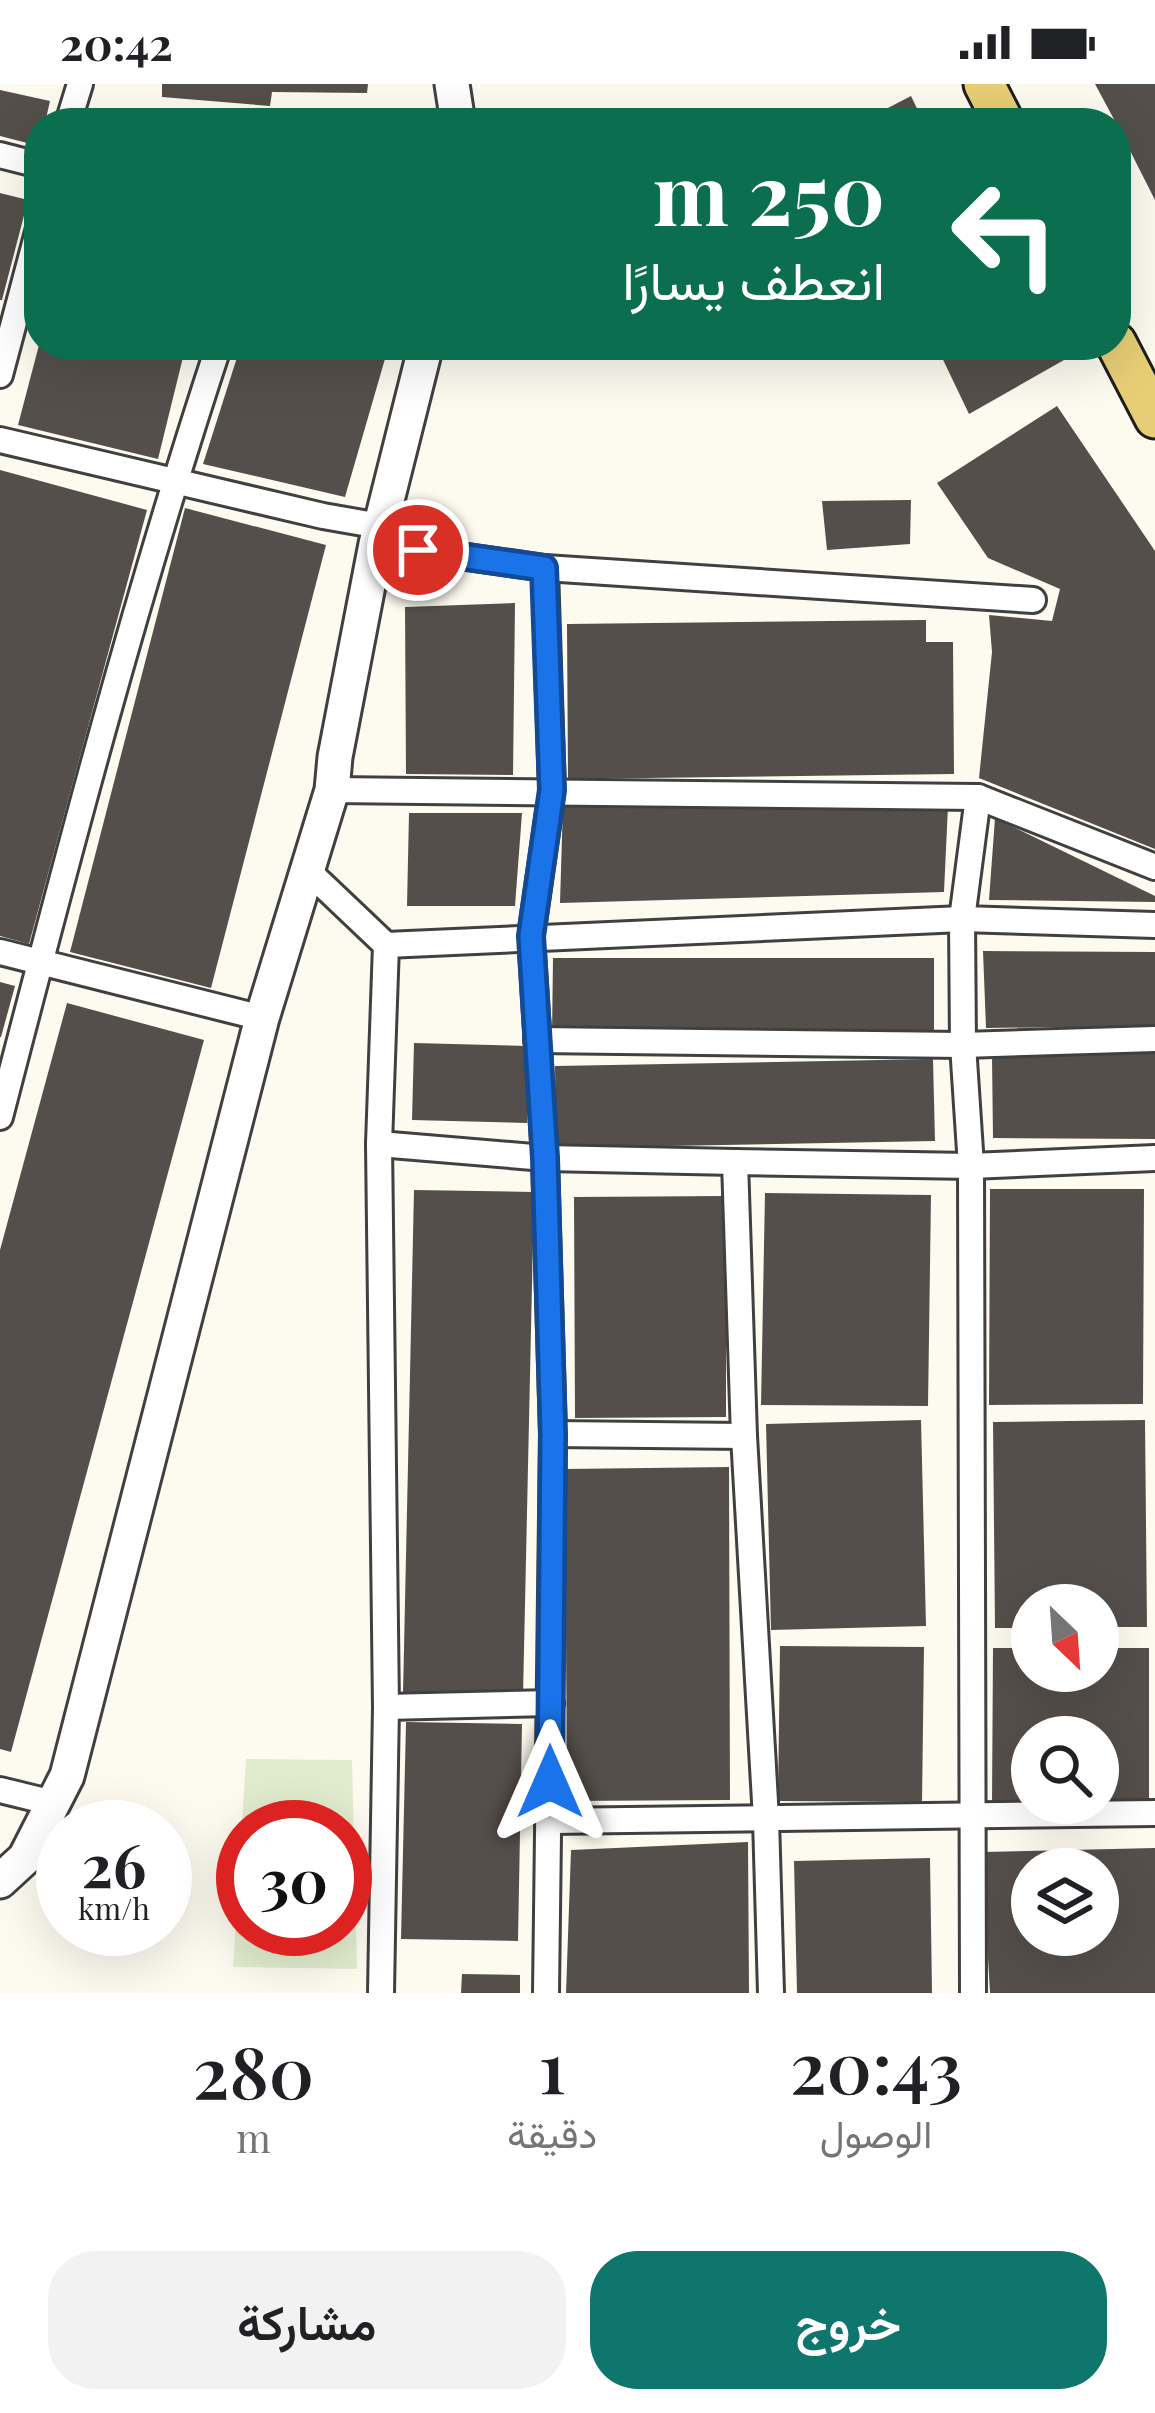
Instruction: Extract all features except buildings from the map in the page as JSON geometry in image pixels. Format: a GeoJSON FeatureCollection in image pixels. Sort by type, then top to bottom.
{"type":"FeatureCollection","features":[{"type":"Feature","properties":{"kind":"main road"},"geometry":{"type":"LineString","coordinates":[[1124,360],[1155,418]]}},
{"type":"Feature","properties":{"kind":"street"},"geometry":{"type":"LineString","coordinates":[[0,375],[24,285]]}},
{"type":"Feature","properties":{"kind":"street"},"geometry":{"type":"LineString","coordinates":[[0,1117],[174,480],[214,360]]}},
{"type":"Feature","properties":{"kind":"street"},"geometry":{"type":"LineString","coordinates":[[55,1800],[67,1776],[262,1018],[332,790],[378,535],[423,360]]}},
{"type":"Feature","properties":{"kind":"street"},"geometry":{"type":"LineString","coordinates":[[0,440],[323,516],[378,535],[544,568],[1033,600]]}},
{"type":"Feature","properties":{"kind":"street"},"geometry":{"type":"LineString","coordinates":[[544,568],[552,790],[531,936],[545,1158],[553,1434],[547,1993]]}},
{"type":"Feature","properties":{"kind":"street"},"geometry":{"type":"LineString","coordinates":[[332,790],[978,796],[1155,867]]}},
{"type":"Feature","properties":{"kind":"street"},"geometry":{"type":"LineString","coordinates":[[974,1993],[971,1166],[962,919],[978,796]]}},
{"type":"Feature","properties":{"kind":"street"},"geometry":{"type":"LineString","coordinates":[[307,870],[386,945],[962,919],[1155,925]]}},
{"type":"Feature","properties":{"kind":"street"},"geometry":{"type":"LineString","coordinates":[[381,1993],[386,1707],[379,1144],[386,945]]}},
{"type":"Feature","properties":{"kind":"street"},"geometry":{"type":"LineString","coordinates":[[0,952],[262,1018]]}},
{"type":"Feature","properties":{"kind":"street"},"geometry":{"type":"LineString","coordinates":[[537,1040],[963,1045],[1155,1039]]}},
{"type":"Feature","properties":{"kind":"street"},"geometry":{"type":"LineString","coordinates":[[379,1144],[545,1158],[735,1162],[971,1166],[1155,1158]]}},
{"type":"Feature","properties":{"kind":"street"},"geometry":{"type":"LineString","coordinates":[[735,1162],[771,1993]]}},
{"type":"Feature","properties":{"kind":"street"},"geometry":{"type":"LineString","coordinates":[[553,1434],[744,1436]]}},
{"type":"Feature","properties":{"kind":"street"},"geometry":{"type":"LineString","coordinates":[[386,1707],[551,1703]]}},
{"type":"Feature","properties":{"kind":"street"},"geometry":{"type":"LineString","coordinates":[[0,1790],[41,1800]]}},
{"type":"Feature","properties":{"kind":"street"},"geometry":{"type":"LineString","coordinates":[[550,1822],[1155,1813]]}},
{"type":"Feature","properties":{"kind":"street"},"geometry":{"type":"LineString","coordinates":[[0,1881],[25,1858],[36,1836]]}},
{"type":"Feature","properties":{"kind":"green space"},"geometry":{"type":"Polygon","coordinates":[[[246,1759],[352,1760],[353,1800],[243,1800],[246,1759]]]}},
{"type":"Feature","properties":{"kind":"green space"},"geometry":{"type":"Polygon","coordinates":[[[234,1956],[357,1956],[357,1969],[233,1967],[234,1956]]]}},
{"type":"Feature","properties":{"kind":"route"},"geometry":{"type":"LineString","coordinates":[[418,550],[544,568],[552,790],[531,936],[545,1158],[553,1434],[550,1782]]}}]}
